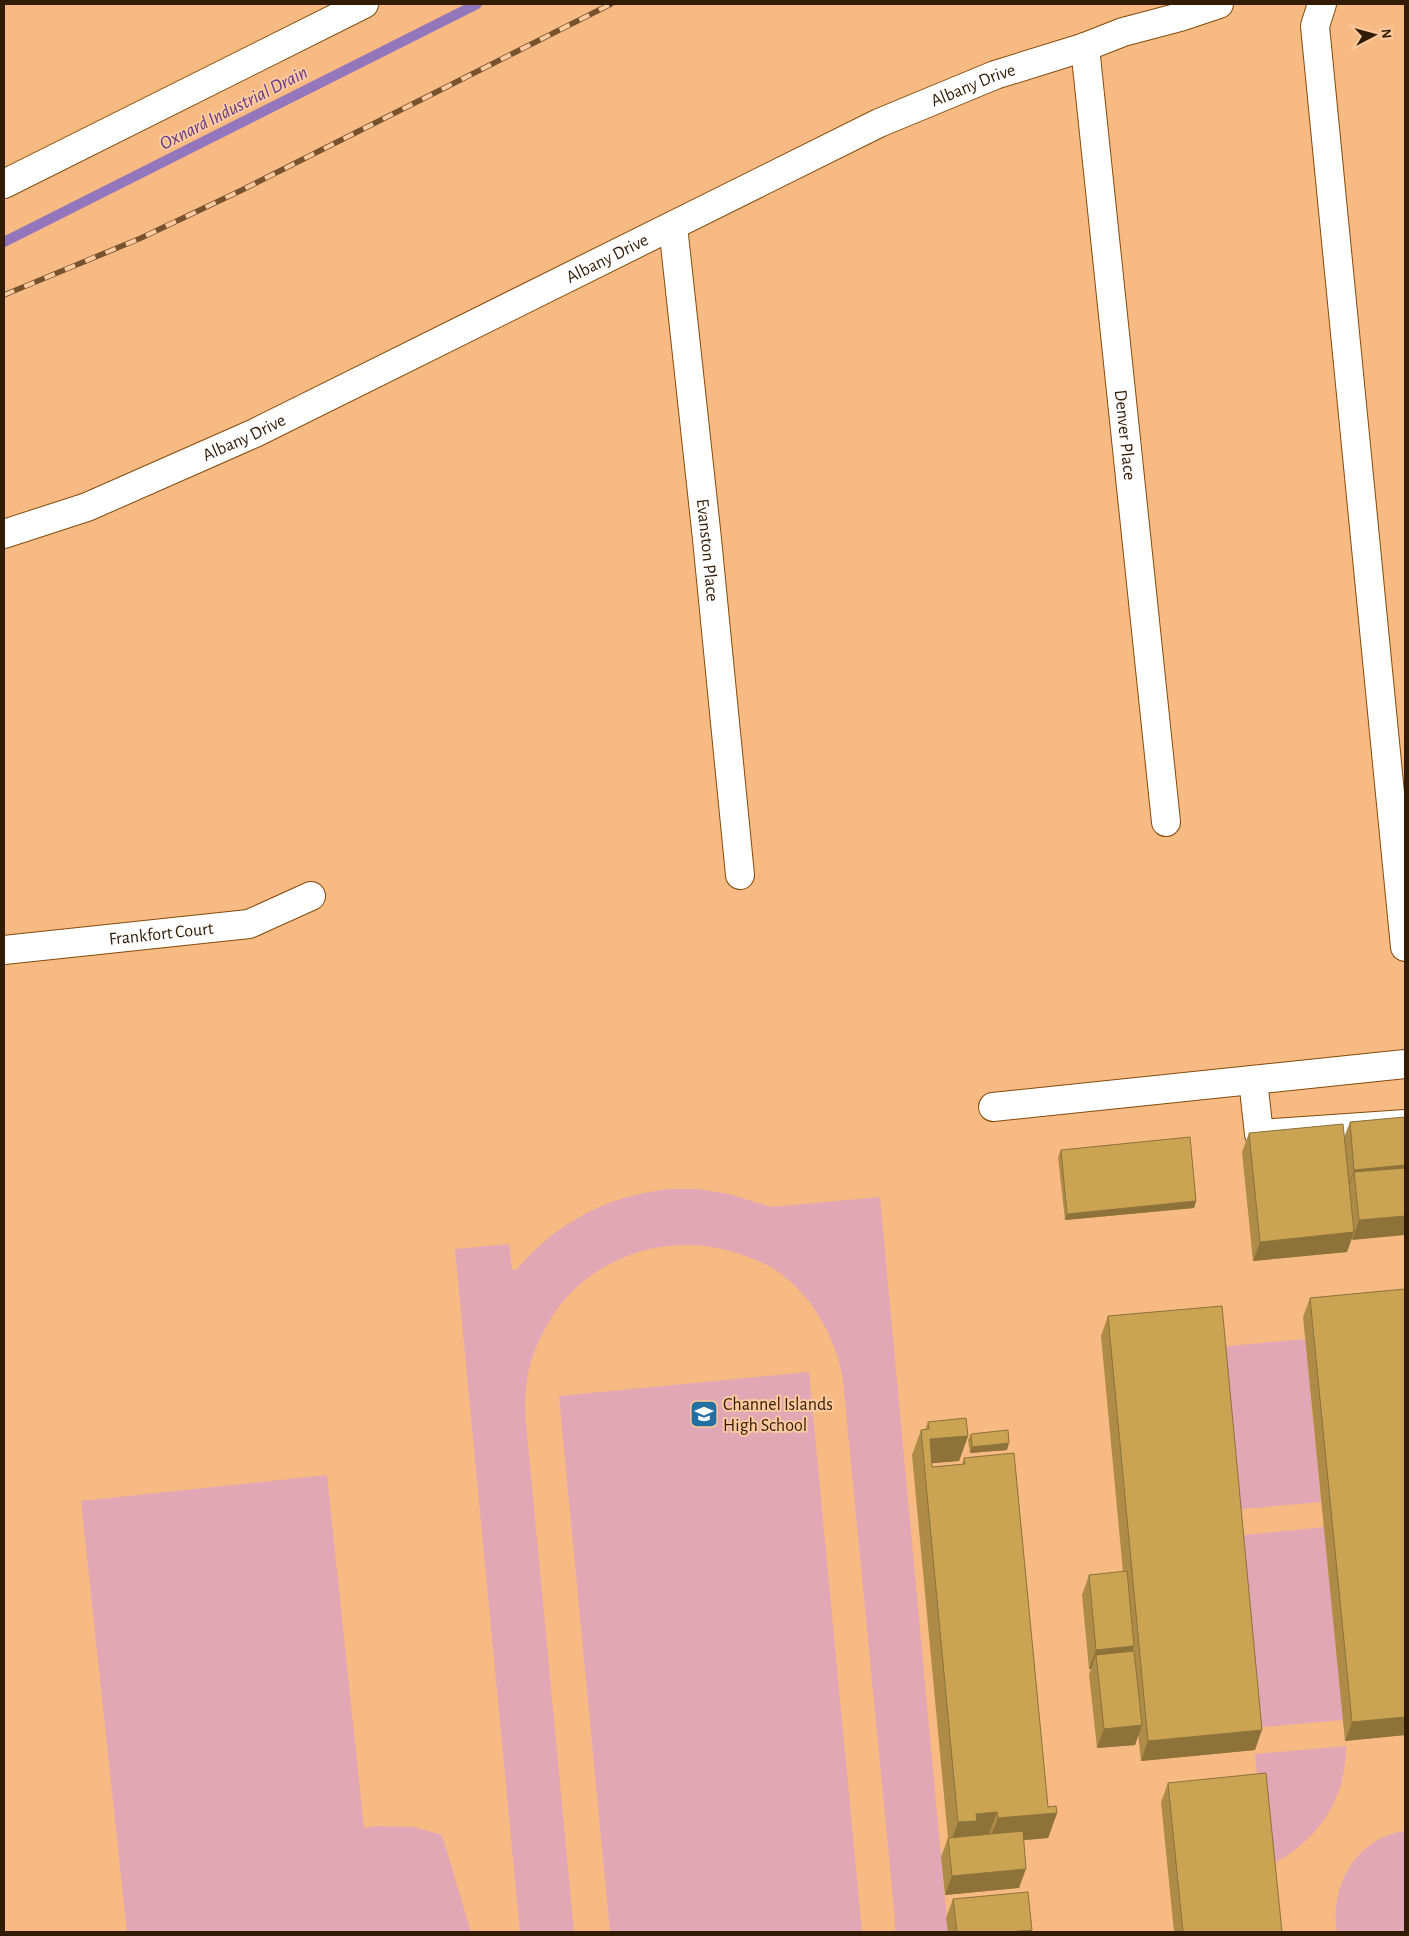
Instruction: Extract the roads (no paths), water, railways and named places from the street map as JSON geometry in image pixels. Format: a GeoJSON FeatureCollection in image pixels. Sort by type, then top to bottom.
{"type":"FeatureCollection","features":[{"type":"Feature","properties":{"kind":"street"},"geometry":{"type":"LineString","coordinates":[[4,184],[364,4]]}},
{"type":"Feature","properties":{"kind":"street","name":"Albany Drive"},"geometry":{"type":"LineString","coordinates":[[4,534],[87,507],[255,433],[879,123],[995,75],[1085,47],[1123,32],[1180,17],[1219,4]]}},
{"type":"Feature","properties":{"kind":"street"},"geometry":{"type":"LineString","coordinates":[[1322,4],[1315,26],[1405,947]]}},
{"type":"Feature","properties":{"kind":"street","name":"Denver Place"},"geometry":{"type":"LineString","coordinates":[[1085,47],[1166,822]]}},
{"type":"Feature","properties":{"kind":"street","name":"Evanston Place"},"geometry":{"type":"LineString","coordinates":[[673,226],[707,540],[740,875]]}},
{"type":"Feature","properties":{"kind":"street","name":"Frankfort Court"},"geometry":{"type":"LineString","coordinates":[[4,950],[249,924],[311,896]]}},
{"type":"Feature","properties":{"kind":"street"},"geometry":{"type":"LineString","coordinates":[[993,1107],[1405,1064]]}},
{"type":"Feature","properties":{"kind":"street"},"geometry":{"type":"LineString","coordinates":[[1254,1080],[1259,1134],[1405,1124]]}},
{"type":"Feature","properties":{"kind":"waterway","name":"Oxnard Industrial Drain"},"geometry":{"type":"LineString","coordinates":[[4,242],[477,4]]}},
{"type":"Feature","properties":{"kind":"railway"},"geometry":{"type":"LineString","coordinates":[[4,295],[141,238],[242,190],[611,4]]}},
{"type":"Feature","properties":{"kind":"place","name":"Channel Islands High School"},"geometry":{"type":"Point","coordinates":[704,1414]}}]}
